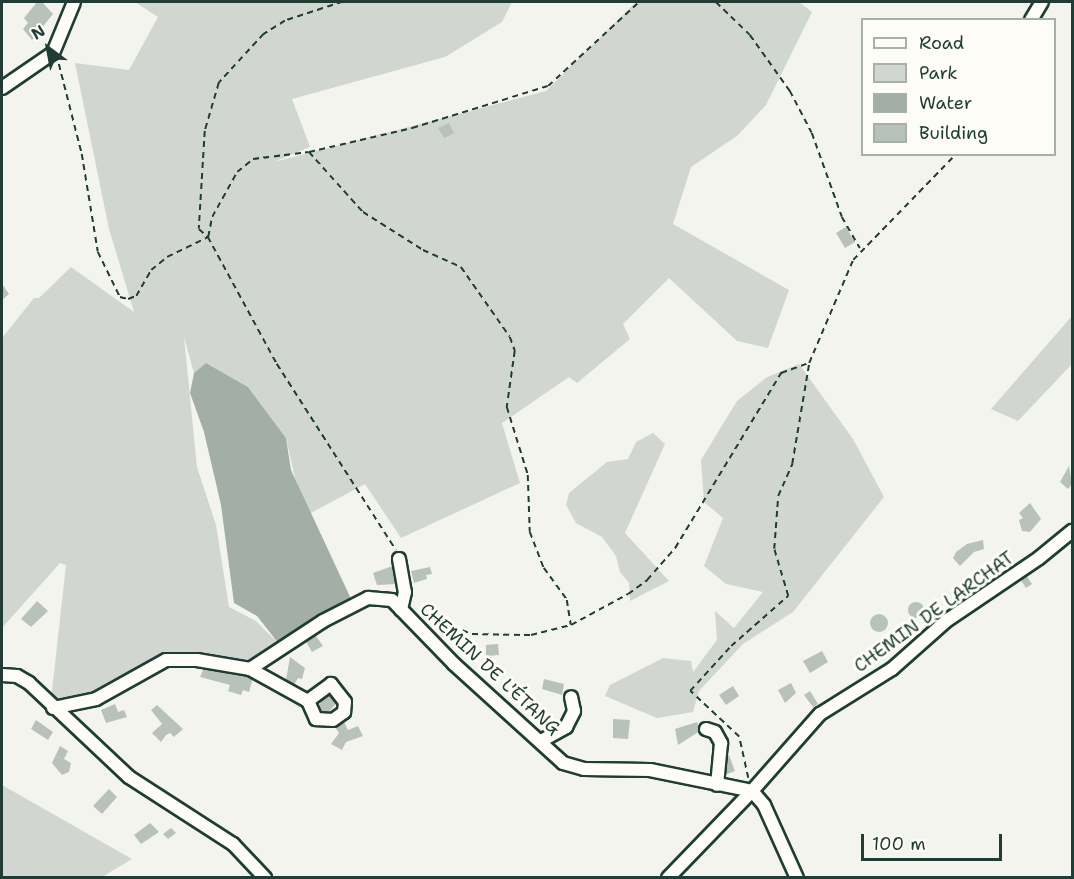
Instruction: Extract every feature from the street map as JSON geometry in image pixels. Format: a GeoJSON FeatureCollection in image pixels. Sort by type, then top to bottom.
{"type":"FeatureCollection","features":[{"type":"Feature","properties":{"kind":"street"},"geometry":{"type":"LineString","coordinates":[[2,88],[56,48],[74,2]]}},
{"type":"Feature","properties":{"kind":"street"},"geometry":{"type":"LineString","coordinates":[[1032,18],[1042,2]]}},
{"type":"Feature","properties":{"kind":"street","name":"CHEMIN DE LARCHAT"},"geometry":{"type":"LineString","coordinates":[[668,878],[752,791],[820,714],[892,669],[946,621],[1039,558],[1072,531]]}},
{"type":"Feature","properties":{"kind":"street"},"geometry":{"type":"LineString","coordinates":[[399,559],[405,592],[401,610]]}},
{"type":"Feature","properties":{"kind":"street","name":"CHEMIN DE L'ÉTANG"},"geometry":{"type":"LineString","coordinates":[[250,669],[323,621],[368,598],[392,600],[454,664],[563,763],[584,769],[650,770],[752,791]]}},
{"type":"Feature","properties":{"kind":"street"},"geometry":{"type":"LineString","coordinates":[[53,708],[96,699],[166,660],[197,660],[250,669],[308,701]]}},
{"type":"Feature","properties":{"kind":"street"},"geometry":{"type":"LineString","coordinates":[[2,675],[23,680],[129,777],[233,844],[265,878]]}},
{"type":"Feature","properties":{"kind":"street"},"geometry":{"type":"LineString","coordinates":[[541,741],[566,727],[574,711],[571,697]]}},
{"type":"Feature","properties":{"kind":"street"},"geometry":{"type":"LineString","coordinates":[[706,729],[715,732],[721,743],[717,784]]}},
{"type":"Feature","properties":{"kind":"street"},"geometry":{"type":"LineString","coordinates":[[752,791],[764,805],[797,878]]}},
{"type":"Feature","properties":{"kind":"path"},"geometry":{"type":"LineString","coordinates":[[343,2],[285,21],[264,34],[219,83],[205,131],[199,229],[208,237],[246,313],[396,548],[399,559]]}},
{"type":"Feature","properties":{"kind":"path"},"geometry":{"type":"LineString","coordinates":[[56,48],[82,154],[98,252],[120,297],[136,296],[151,270],[208,237],[212,217],[237,172],[253,159],[309,152],[412,128],[548,86],[639,2]]}},
{"type":"Feature","properties":{"kind":"path"},"geometry":{"type":"LineString","coordinates":[[716,2],[750,35],[790,91],[812,133],[842,218],[861,249]]}},
{"type":"Feature","properties":{"kind":"path"},"geometry":{"type":"LineString","coordinates":[[309,152],[363,212],[423,250],[461,267],[510,338],[515,351],[507,407],[511,427],[528,475],[528,518],[536,552],[567,600],[571,625]]}},
{"type":"Feature","properties":{"kind":"path"},"geometry":{"type":"LineString","coordinates":[[752,791],[739,737],[690,691],[731,646],[788,596],[774,549],[778,496],[792,464],[809,363],[861,249],[954,156]]}},
{"type":"Feature","properties":{"kind":"path"},"geometry":{"type":"LineString","coordinates":[[420,614],[472,634],[489,636],[550,632],[571,625],[647,580],[675,548],[781,373],[809,363]]}},
{"type":"Feature","properties":{"kind":"green space"},"geometry":{"type":"Polygon","coordinates":[[[135,2],[512,2],[502,22],[445,57],[292,99],[310,147],[274,162],[546,91],[636,2],[799,2],[812,12],[766,105],[737,136],[691,167],[673,224],[789,290],[768,348],[737,341],[669,278],[623,324],[630,339],[577,383],[569,377],[502,423],[520,483],[401,538],[365,484],[309,514],[295,478],[286,438],[248,387],[206,363],[194,373],[184,337],[197,467],[216,525],[229,607],[256,621],[279,644],[250,664],[174,655],[134,670],[92,694],[51,700],[66,565],[60,563],[2,628],[2,338],[34,298],[39,298],[71,267],[134,312],[109,229],[75,63],[129,70],[158,17],[135,2]]]}},
{"type":"Feature","properties":{"kind":"green space"},"geometry":{"type":"Polygon","coordinates":[[[1072,316],[1072,364],[1018,421],[991,409],[1072,316]]]}},
{"type":"Feature","properties":{"kind":"green space"},"geometry":{"type":"Polygon","coordinates":[[[799,364],[853,439],[884,497],[793,612],[743,644],[699,691],[693,712],[657,718],[605,696],[610,685],[663,658],[691,661],[693,672],[717,640],[715,611],[734,628],[763,592],[726,584],[704,566],[723,518],[704,502],[701,460],[737,401],[767,377],[799,364]]]}},
{"type":"Feature","properties":{"kind":"green space"},"geometry":{"type":"Polygon","coordinates":[[[653,433],[665,444],[625,533],[669,581],[630,601],[629,583],[620,572],[616,556],[602,537],[576,523],[566,505],[569,493],[607,462],[628,459],[636,442],[653,433]]]}},
{"type":"Feature","properties":{"kind":"green space"},"geometry":{"type":"Polygon","coordinates":[[[2,785],[132,859],[102,877],[2,877],[2,785]]]}},
{"type":"Feature","properties":{"kind":"water"},"geometry":{"type":"Polygon","coordinates":[[[206,363],[248,387],[286,438],[291,470],[352,601],[279,644],[257,616],[234,603],[221,505],[204,432],[190,393],[194,373],[206,363]]]}},
{"type":"Feature","properties":{"kind":"building"},"geometry":{"type":"Polygon","coordinates":[[[37,2],[42,2],[53,14],[32,40],[23,29],[28,23],[24,18],[37,2]]]}},
{"type":"Feature","properties":{"kind":"building"},"geometry":{"type":"Polygon","coordinates":[[[449,123],[454,133],[444,138],[438,128],[449,123]]]}},
{"type":"Feature","properties":{"kind":"building"},"geometry":{"type":"Polygon","coordinates":[[[846,227],[855,242],[845,248],[836,233],[846,227]]]}},
{"type":"Feature","properties":{"kind":"building"},"geometry":{"type":"Polygon","coordinates":[[[2,284],[9,294],[2,300],[2,284]]]}},
{"type":"Feature","properties":{"kind":"building"},"geometry":{"type":"Polygon","coordinates":[[[1069,466],[1072,484],[1068,489],[1060,482],[1069,466]]]}},
{"type":"Feature","properties":{"kind":"building"},"geometry":{"type":"Polygon","coordinates":[[[1030,503],[1041,519],[1030,532],[1022,531],[1019,520],[1023,518],[1019,513],[1030,503]]]}},
{"type":"Feature","properties":{"kind":"building"},"geometry":{"type":"Polygon","coordinates":[[[983,540],[984,549],[974,552],[960,566],[953,558],[956,552],[967,544],[983,540]]]}},
{"type":"Feature","properties":{"kind":"building"},"geometry":{"type":"Polygon","coordinates":[[[398,564],[393,568],[397,584],[377,585],[373,573],[398,564]]]}},
{"type":"Feature","properties":{"kind":"building"},"geometry":{"type":"Polygon","coordinates":[[[430,567],[432,574],[426,575],[427,579],[414,583],[411,571],[430,567]]]}},
{"type":"Feature","properties":{"kind":"building"},"geometry":{"type":"Polygon","coordinates":[[[1026,575],[1032,584],[1026,588],[1020,579],[1026,575]]]}},
{"type":"Feature","properties":{"kind":"building"},"geometry":{"type":"Polygon","coordinates":[[[37,601],[48,611],[31,627],[21,619],[37,601]]]}},
{"type":"Feature","properties":{"kind":"building"},"geometry":{"type":"Polygon","coordinates":[[[916,602],[922,604],[924,610],[922,616],[916,618],[910,616],[908,610],[910,604],[916,602]]]}},
{"type":"Feature","properties":{"kind":"building"},"geometry":{"type":"Polygon","coordinates":[[[879,614],[885,617],[888,623],[885,629],[879,632],[873,629],[870,623],[873,617],[879,614]]]}},
{"type":"Feature","properties":{"kind":"building"},"geometry":{"type":"Polygon","coordinates":[[[313,632],[323,646],[312,652],[304,638],[313,632]]]}},
{"type":"Feature","properties":{"kind":"building"},"geometry":{"type":"Polygon","coordinates":[[[498,644],[499,655],[486,656],[486,645],[498,644]]]}},
{"type":"Feature","properties":{"kind":"building"},"geometry":{"type":"Polygon","coordinates":[[[822,651],[828,662],[810,673],[803,661],[822,651]]]}},
{"type":"Feature","properties":{"kind":"building"},"geometry":{"type":"Polygon","coordinates":[[[290,657],[305,668],[302,679],[298,678],[294,685],[286,680],[290,657]]]}},
{"type":"Feature","properties":{"kind":"building"},"geometry":{"type":"Polygon","coordinates":[[[205,665],[253,678],[249,692],[243,690],[241,695],[228,691],[230,685],[200,677],[205,665]]]}},
{"type":"Feature","properties":{"kind":"building"},"geometry":{"type":"Polygon","coordinates":[[[544,679],[564,684],[562,695],[542,689],[544,679]]]}},
{"type":"Feature","properties":{"kind":"building"},"geometry":{"type":"Polygon","coordinates":[[[791,683],[796,693],[785,703],[778,690],[791,683]]]}},
{"type":"Feature","properties":{"kind":"building"},"geometry":{"type":"Polygon","coordinates":[[[733,686],[739,696],[726,705],[719,695],[733,686]]]}},
{"type":"Feature","properties":{"kind":"building"},"geometry":{"type":"Polygon","coordinates":[[[810,691],[818,704],[813,707],[804,695],[810,691]]]}},
{"type":"Feature","properties":{"kind":"building"},"geometry":{"type":"Polygon","coordinates":[[[326,692],[340,699],[327,714],[318,708],[326,692]]]}},
{"type":"Feature","properties":{"kind":"building"},"geometry":{"type":"Polygon","coordinates":[[[115,704],[118,712],[124,710],[127,717],[106,723],[101,710],[115,704]]]}},
{"type":"Feature","properties":{"kind":"building"},"geometry":{"type":"Polygon","coordinates":[[[157,705],[183,729],[174,737],[170,733],[166,735],[161,742],[152,733],[162,724],[151,710],[157,705]]]}},
{"type":"Feature","properties":{"kind":"building"},"geometry":{"type":"Polygon","coordinates":[[[613,719],[630,720],[628,739],[613,738],[613,719]]]}},
{"type":"Feature","properties":{"kind":"building"},"geometry":{"type":"Polygon","coordinates":[[[36,720],[53,732],[48,740],[31,729],[36,720]]]}},
{"type":"Feature","properties":{"kind":"building"},"geometry":{"type":"Polygon","coordinates":[[[344,722],[348,730],[358,726],[363,736],[346,742],[342,750],[331,744],[339,733],[335,727],[344,722]]]}},
{"type":"Feature","properties":{"kind":"building"},"geometry":{"type":"Polygon","coordinates":[[[697,722],[700,731],[678,745],[675,729],[697,722]]]}},
{"type":"Feature","properties":{"kind":"building"},"geometry":{"type":"Polygon","coordinates":[[[60,746],[68,751],[64,759],[71,763],[69,772],[62,775],[52,763],[60,746]]]}},
{"type":"Feature","properties":{"kind":"building"},"geometry":{"type":"Polygon","coordinates":[[[729,755],[735,771],[725,775],[719,759],[729,755]]]}},
{"type":"Feature","properties":{"kind":"building"},"geometry":{"type":"Polygon","coordinates":[[[109,789],[117,797],[102,814],[93,806],[109,789]]]}},
{"type":"Feature","properties":{"kind":"building"},"geometry":{"type":"Polygon","coordinates":[[[150,823],[159,832],[141,844],[134,835],[150,823]]]}},
{"type":"Feature","properties":{"kind":"building"},"geometry":{"type":"Polygon","coordinates":[[[171,828],[176,833],[168,839],[163,834],[171,828]]]}}]}
